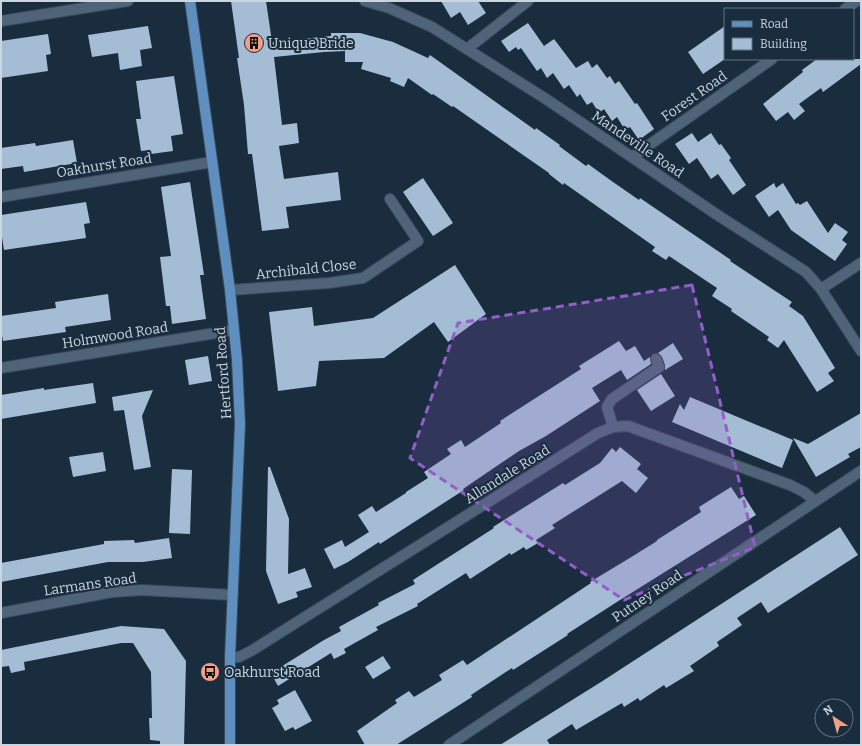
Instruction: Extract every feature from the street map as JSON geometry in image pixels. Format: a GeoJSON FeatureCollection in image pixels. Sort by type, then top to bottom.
{"type":"FeatureCollection","features":[{"type":"Feature","properties":{"kind":"main road","name":"Hertford Road"},"geometry":{"type":"LineString","coordinates":[[190,1],[230,290],[237,360],[240,424],[230,657],[230,745]]}},
{"type":"Feature","properties":{"kind":"street"},"geometry":{"type":"LineString","coordinates":[[1,21],[70,6],[128,1]]}},
{"type":"Feature","properties":{"kind":"street","name":"Mandeville Road"},"geometry":{"type":"LineString","coordinates":[[364,1],[389,8],[432,27],[468,49],[546,98],[716,214],[806,272],[821,289],[861,351]]}},
{"type":"Feature","properties":{"kind":"street"},"geometry":{"type":"LineString","coordinates":[[468,49],[528,1]]}},
{"type":"Feature","properties":{"kind":"street"},"geometry":{"type":"LineString","coordinates":[[846,8],[857,1]]}},
{"type":"Feature","properties":{"kind":"street","name":"Forest Road"},"geometry":{"type":"LineString","coordinates":[[632,157],[771,60]]}},
{"type":"Feature","properties":{"kind":"street","name":"Oakhurst Road"},"geometry":{"type":"LineString","coordinates":[[1,196],[212,162]]}},
{"type":"Feature","properties":{"kind":"street","name":"Archibald Close"},"geometry":{"type":"LineString","coordinates":[[230,290],[329,283],[363,278],[418,241],[390,199]]}},
{"type":"Feature","properties":{"kind":"street"},"geometry":{"type":"LineString","coordinates":[[821,289],[861,263]]}},
{"type":"Feature","properties":{"kind":"street","name":"Holmwood Road"},"geometry":{"type":"LineString","coordinates":[[1,368],[234,330]]}},
{"type":"Feature","properties":{"kind":"street"},"geometry":{"type":"LineString","coordinates":[[614,427],[607,407],[612,399],[659,368],[656,359]]}},
{"type":"Feature","properties":{"kind":"street","name":"Allandale Road"},"geometry":{"type":"LineString","coordinates":[[230,657],[239,657],[251,651],[598,433],[614,427],[628,426],[790,485],[804,492],[815,502]]}},
{"type":"Feature","properties":{"kind":"street","name":"Putney Road"},"geometry":{"type":"LineString","coordinates":[[449,745],[861,471]]}},
{"type":"Feature","properties":{"kind":"street","name":"Larmans Road"},"geometry":{"type":"LineString","coordinates":[[1,613],[119,592],[142,590],[233,595]]}},
{"type":"Feature","properties":{"kind":"highlighted area"},"geometry":{"type":"Polygon","coordinates":[[[692,285],[755,547],[624,600],[410,458],[458,323],[692,285]]]}},
{"type":"Feature","properties":{"kind":"building"},"geometry":{"type":"Polygon","coordinates":[[[231,1],[266,1],[272,42],[331,36],[331,33],[360,33],[393,42],[428,58],[430,55],[535,130],[536,128],[560,145],[559,146],[586,166],[588,164],[639,200],[640,198],[792,302],[789,306],[803,316],[835,368],[828,373],[834,381],[817,392],[784,340],[778,348],[767,340],[769,337],[712,296],[717,288],[669,256],[666,260],[652,251],[655,247],[564,183],[563,185],[549,173],[453,106],[452,107],[433,94],[432,95],[408,78],[404,87],[390,81],[391,78],[361,69],[363,62],[345,62],[345,51],[274,57],[282,125],[297,123],[299,143],[279,146],[284,179],[338,172],[341,200],[286,207],[289,228],[262,231],[252,154],[248,154],[244,105],[237,58],[239,58],[231,1]]]}},
{"type":"Feature","properties":{"kind":"building"},"geometry":{"type":"Polygon","coordinates":[[[441,1],[478,1],[486,13],[468,25],[460,12],[451,18],[441,1]]]}},
{"type":"Feature","properties":{"kind":"building"},"geometry":{"type":"Polygon","coordinates":[[[528,23],[544,46],[554,39],[576,68],[588,61],[592,68],[597,64],[607,78],[610,76],[615,84],[619,81],[635,104],[637,103],[654,129],[639,140],[630,127],[625,130],[617,117],[612,121],[604,109],[599,113],[592,102],[587,105],[580,94],[577,97],[569,85],[564,89],[553,73],[547,78],[541,68],[537,71],[521,48],[518,50],[516,47],[509,52],[501,41],[528,23]]]}},
{"type":"Feature","properties":{"kind":"building"},"geometry":{"type":"Polygon","coordinates":[[[148,26],[152,48],[140,50],[142,66],[120,70],[118,53],[92,57],[88,35],[148,26]]]}},
{"type":"Feature","properties":{"kind":"building"},"geometry":{"type":"Polygon","coordinates":[[[724,27],[724,60],[703,74],[688,52],[724,27]]]}},
{"type":"Feature","properties":{"kind":"building"},"geometry":{"type":"Polygon","coordinates":[[[48,34],[51,54],[46,55],[48,71],[1,78],[1,41],[48,34]]]}},
{"type":"Feature","properties":{"kind":"building"},"geometry":{"type":"Polygon","coordinates":[[[861,59],[861,64],[823,92],[821,88],[799,104],[805,111],[794,120],[788,112],[776,121],[763,104],[803,72],[802,70],[816,60],[861,59]]]}},
{"type":"Feature","properties":{"kind":"building"},"geometry":{"type":"Polygon","coordinates":[[[174,76],[183,134],[171,136],[173,151],[151,154],[150,150],[141,151],[136,119],[141,119],[136,81],[174,76]]]}},
{"type":"Feature","properties":{"kind":"building"},"geometry":{"type":"Polygon","coordinates":[[[692,133],[698,142],[711,133],[719,145],[721,144],[731,158],[729,160],[746,185],[733,195],[718,174],[711,179],[697,158],[689,164],[675,144],[692,133]]]}},
{"type":"Feature","properties":{"kind":"building"},"geometry":{"type":"Polygon","coordinates":[[[73,140],[77,163],[24,172],[23,166],[1,169],[1,148],[35,143],[36,146],[73,140]]]}},
{"type":"Feature","properties":{"kind":"building"},"geometry":{"type":"Polygon","coordinates":[[[423,178],[453,223],[433,236],[403,192],[423,178]]]}},
{"type":"Feature","properties":{"kind":"building"},"geometry":{"type":"Polygon","coordinates":[[[190,182],[204,275],[200,275],[206,319],[172,324],[170,306],[166,306],[160,257],[171,256],[161,187],[190,182]]]}},
{"type":"Feature","properties":{"kind":"building"},"geometry":{"type":"Polygon","coordinates":[[[774,183],[776,188],[783,183],[796,204],[798,203],[800,205],[807,201],[828,233],[835,223],[848,232],[842,240],[847,244],[835,261],[791,230],[778,210],[769,217],[755,196],[774,183]]]}},
{"type":"Feature","properties":{"kind":"building"},"geometry":{"type":"Polygon","coordinates":[[[86,202],[90,223],[84,224],[86,238],[4,250],[1,237],[1,215],[86,202]]]}},
{"type":"Feature","properties":{"kind":"building"},"geometry":{"type":"Polygon","coordinates":[[[455,265],[486,314],[448,342],[434,322],[384,358],[319,361],[316,386],[278,391],[269,312],[312,307],[314,326],[373,318],[455,265]]]}},
{"type":"Feature","properties":{"kind":"building"},"geometry":{"type":"Polygon","coordinates":[[[108,294],[111,320],[65,327],[66,332],[3,341],[1,316],[56,308],[55,302],[108,294]]]}},
{"type":"Feature","properties":{"kind":"building"},"geometry":{"type":"Polygon","coordinates":[[[619,341],[626,351],[635,346],[644,361],[650,357],[651,364],[627,380],[621,370],[592,388],[600,401],[546,436],[519,451],[463,489],[464,490],[380,544],[379,542],[348,562],[334,569],[324,549],[342,540],[345,547],[369,532],[358,515],[372,506],[376,512],[406,493],[428,478],[424,472],[451,454],[447,449],[461,440],[465,447],[501,423],[500,421],[581,369],[579,366],[619,341]]]}},
{"type":"Feature","properties":{"kind":"building"},"geometry":{"type":"Polygon","coordinates":[[[673,343],[683,359],[665,370],[662,357],[658,353],[673,343]]]}},
{"type":"Feature","properties":{"kind":"building"},"geometry":{"type":"Polygon","coordinates":[[[208,356],[212,381],[189,385],[185,360],[208,356]]]}},
{"type":"Feature","properties":{"kind":"building"},"geometry":{"type":"Polygon","coordinates":[[[661,374],[675,396],[651,411],[637,390],[661,374]]]}},
{"type":"Feature","properties":{"kind":"building"},"geometry":{"type":"Polygon","coordinates":[[[93,383],[96,403],[1,419],[1,395],[44,388],[44,390],[93,383]]]}},
{"type":"Feature","properties":{"kind":"building"},"geometry":{"type":"Polygon","coordinates":[[[153,390],[142,416],[151,467],[134,470],[124,410],[114,411],[112,397],[153,390]]]}},
{"type":"Feature","properties":{"kind":"building"},"geometry":{"type":"Polygon","coordinates":[[[690,397],[793,440],[782,468],[672,422],[680,404],[684,410],[690,397]]]}},
{"type":"Feature","properties":{"kind":"building"},"geometry":{"type":"Polygon","coordinates":[[[861,413],[861,447],[848,454],[850,457],[816,477],[793,438],[808,444],[861,413]]]}},
{"type":"Feature","properties":{"kind":"building"},"geometry":{"type":"Polygon","coordinates":[[[620,447],[641,464],[637,469],[648,478],[636,493],[622,481],[552,525],[555,528],[536,540],[538,543],[526,550],[524,547],[511,555],[510,553],[470,579],[466,573],[417,604],[418,606],[376,627],[378,630],[344,649],[346,653],[334,659],[331,653],[278,686],[271,673],[341,631],[339,627],[379,605],[378,603],[415,584],[413,580],[563,483],[565,485],[600,463],[612,448],[616,452],[620,447]]]}},
{"type":"Feature","properties":{"kind":"building"},"geometry":{"type":"Polygon","coordinates":[[[103,452],[106,471],[73,477],[69,457],[103,452]]]}},
{"type":"Feature","properties":{"kind":"building"},"geometry":{"type":"Polygon","coordinates":[[[268,467],[270,467],[289,519],[288,574],[305,568],[312,587],[296,592],[298,597],[278,604],[266,571],[268,467]]]}},
{"type":"Feature","properties":{"kind":"building"},"geometry":{"type":"Polygon","coordinates":[[[172,469],[192,470],[190,534],[169,533],[172,469]]]}},
{"type":"Feature","properties":{"kind":"building"},"geometry":{"type":"Polygon","coordinates":[[[731,487],[739,499],[744,496],[756,515],[620,600],[513,670],[512,668],[471,695],[472,697],[396,745],[365,745],[357,731],[397,703],[395,700],[409,691],[414,697],[442,680],[439,675],[463,660],[467,665],[591,583],[590,582],[701,512],[699,507],[731,487]]]}},
{"type":"Feature","properties":{"kind":"building"},"geometry":{"type":"Polygon","coordinates":[[[840,527],[858,555],[768,613],[761,602],[737,618],[742,625],[717,642],[719,646],[690,666],[694,671],[666,688],[664,685],[640,701],[638,698],[624,707],[622,703],[576,730],[572,724],[547,740],[550,745],[500,745],[601,682],[840,527]]]}},
{"type":"Feature","properties":{"kind":"building"},"geometry":{"type":"Polygon","coordinates":[[[169,538],[172,558],[143,562],[108,562],[1,582],[1,563],[104,544],[104,541],[134,540],[135,543],[169,538]]]}},
{"type":"Feature","properties":{"kind":"building"},"geometry":{"type":"Polygon","coordinates":[[[121,626],[164,629],[186,661],[184,745],[160,745],[160,741],[150,740],[149,718],[152,718],[151,672],[133,643],[121,643],[24,662],[25,670],[11,673],[9,666],[1,667],[1,650],[121,626]]]}},
{"type":"Feature","properties":{"kind":"building"},"geometry":{"type":"Polygon","coordinates":[[[383,656],[391,668],[373,679],[365,667],[383,656]]]}},
{"type":"Feature","properties":{"kind":"building"},"geometry":{"type":"Polygon","coordinates":[[[295,690],[312,721],[295,730],[293,727],[285,731],[272,708],[279,704],[277,700],[295,690]]]}},
{"type":"Feature","properties":{"kind":"place","name":"Unique Bride"},"geometry":{"type":"Point","coordinates":[254,43]}},
{"type":"Feature","properties":{"kind":"place","name":"Oakhurst Road"},"geometry":{"type":"Point","coordinates":[210,672]}}]}
